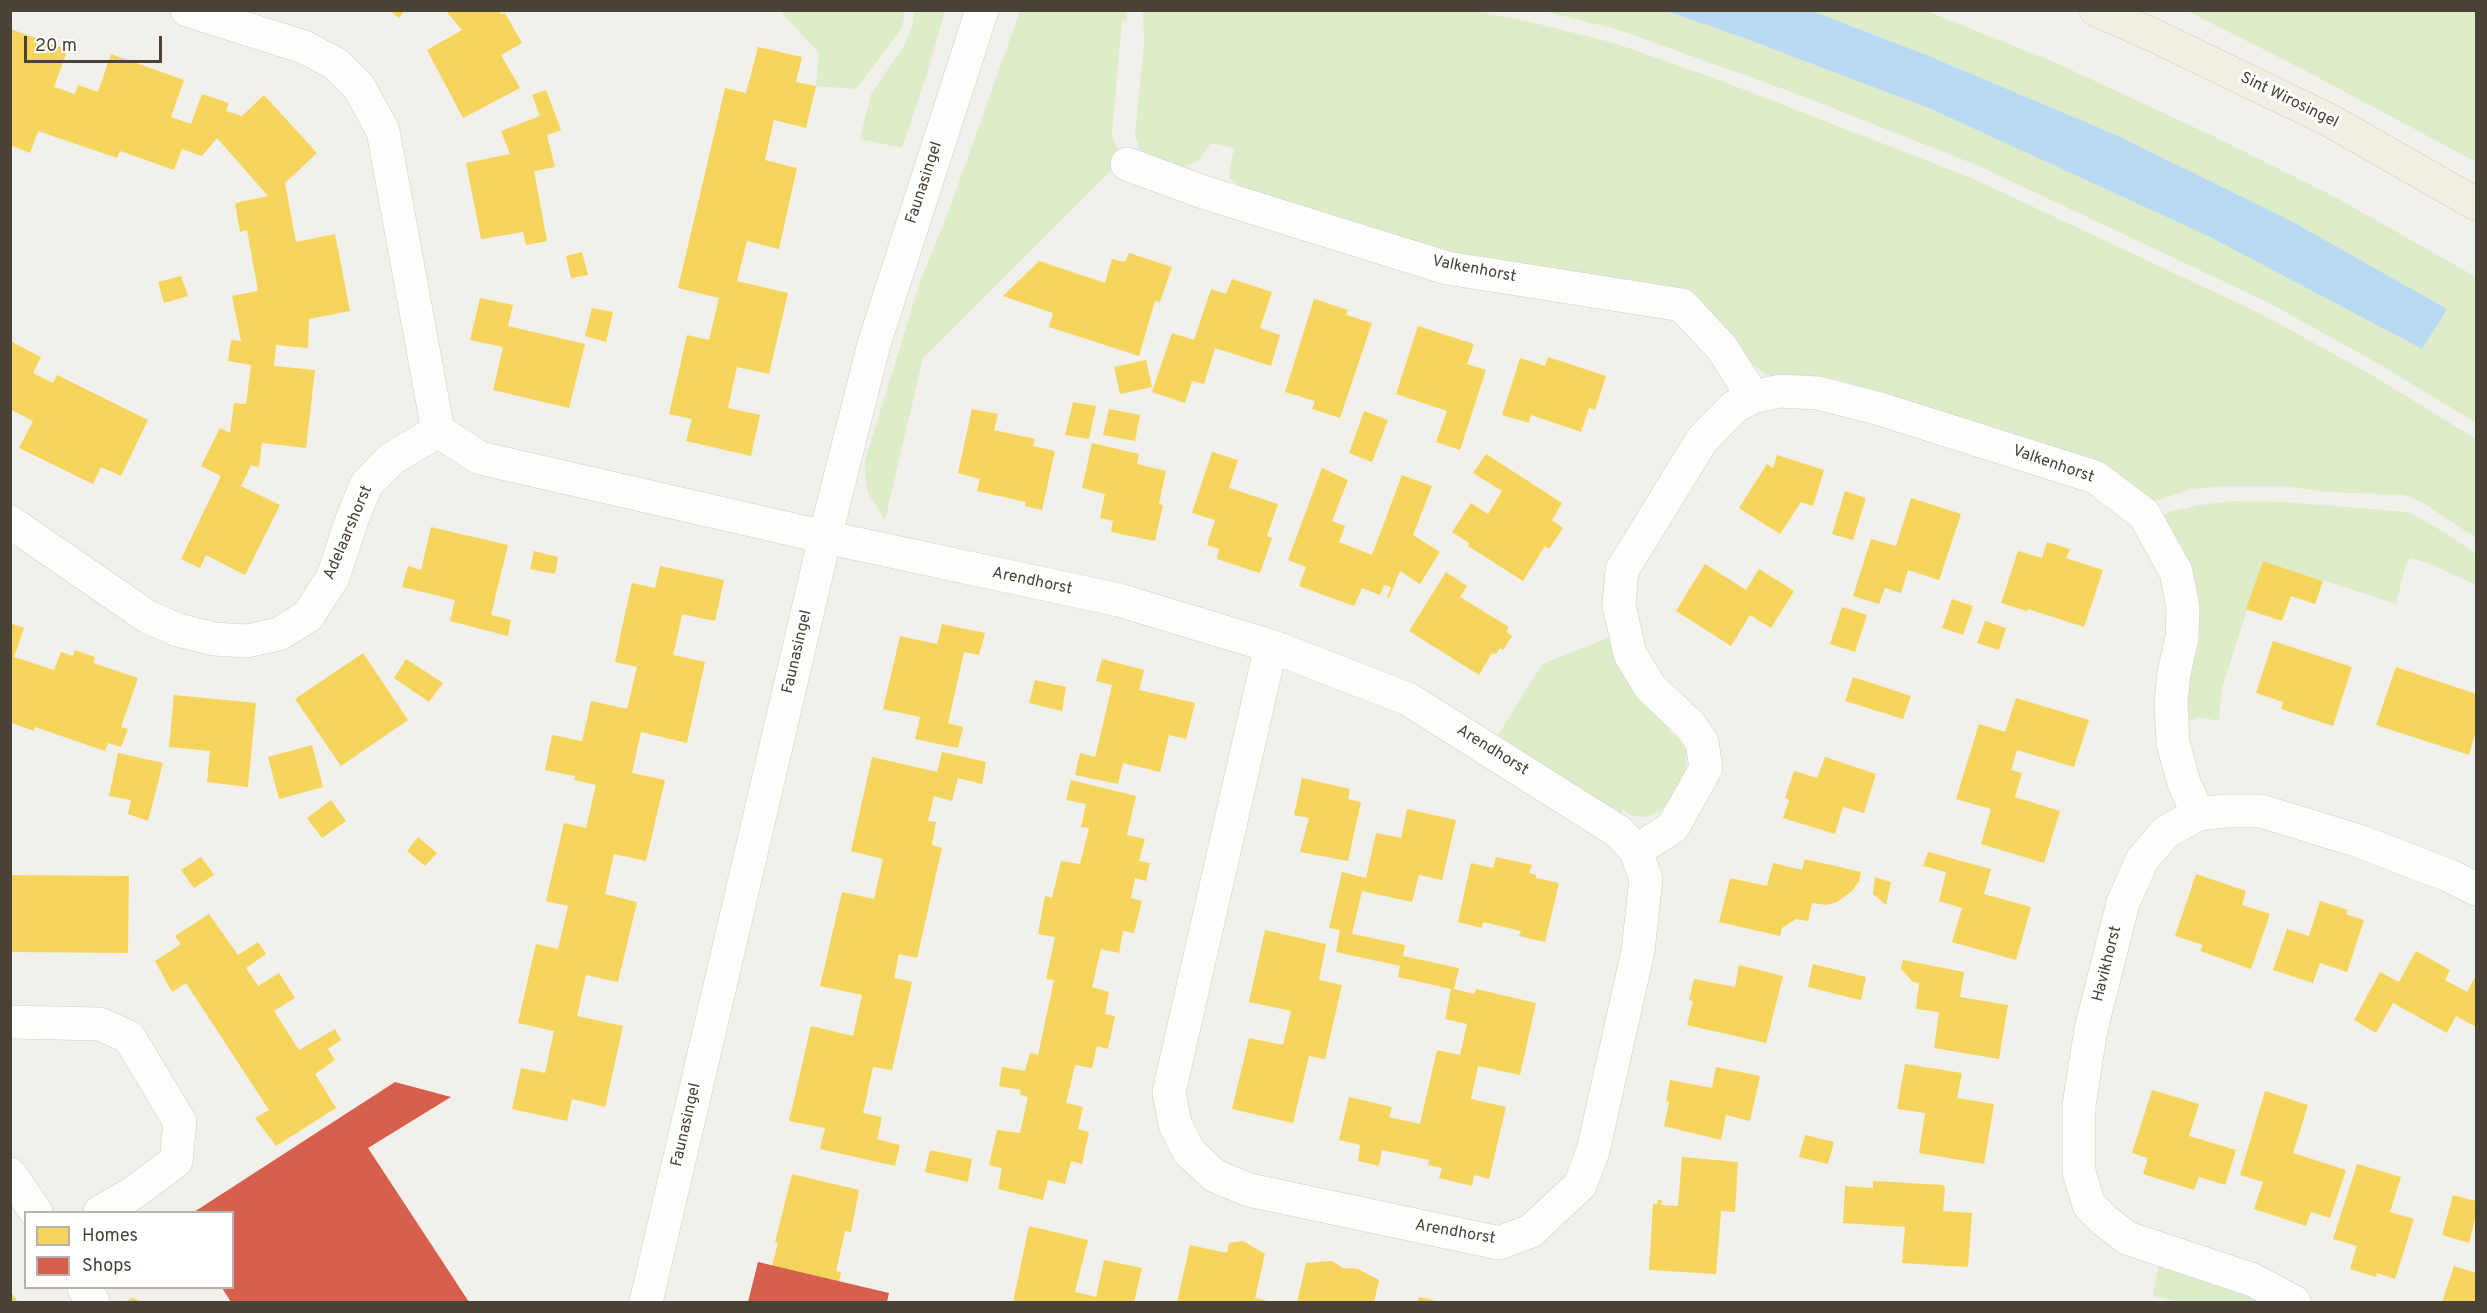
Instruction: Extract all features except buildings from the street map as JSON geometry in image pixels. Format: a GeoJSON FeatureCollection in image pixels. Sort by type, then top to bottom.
{"type":"FeatureCollection","features":[{"type":"Feature","properties":{"kind":"main road","name":"Sint Wirosingel"},"geometry":{"type":"LineString","coordinates":[[2096,10],[2331,121],[2476,204]]}},
{"type":"Feature","properties":{"kind":"street"},"geometry":{"type":"LineString","coordinates":[[187,10],[304,47],[336,64],[359,87],[383,131],[438,431],[480,458],[825,537]]}},
{"type":"Feature","properties":{"kind":"street","name":"Faunasingel"},"geometry":{"type":"LineString","coordinates":[[646,1302],[825,537],[874,344],[982,10]]}},
{"type":"Feature","properties":{"kind":"street","name":"Valkenhorst"},"geometry":{"type":"LineString","coordinates":[[1127,164],[1203,192],[1447,268],[1682,304],[1722,348],[1753,397]]}},
{"type":"Feature","properties":{"kind":"street","name":"Valkenhorst"},"geometry":{"type":"LineString","coordinates":[[1636,851],[1673,827],[1706,768],[1702,742],[1690,725],[1650,687],[1630,654],[1619,605],[1622,570],[1702,440],[1734,406],[1753,397],[1780,391],[1818,393],[1880,409],[2095,477],[2144,514],[2176,572],[2183,607],[2182,638],[2174,674],[2171,704],[2173,743],[2184,783],[2198,814]]}},
{"type":"Feature","properties":{"kind":"street","name":"Adelaarshorst"},"geometry":{"type":"LineString","coordinates":[[10,522],[148,617],[178,630],[214,639],[247,640],[279,634],[308,616],[333,577],[366,485],[392,459],[438,431]]}},
{"type":"Feature","properties":{"kind":"street","name":"Arendhorst"},"geometry":{"type":"LineString","coordinates":[[825,537],[1119,600],[1271,646],[1408,699],[1619,832],[1636,851],[1646,879],[1638,951],[1593,1151],[1580,1185],[1531,1231],[1499,1243],[1249,1190],[1215,1176],[1189,1152],[1175,1124],[1168,1092],[1271,646]]}},
{"type":"Feature","properties":{"kind":"street","name":"Havikhorst"},"geometry":{"type":"LineString","coordinates":[[2294,1302],[2253,1280],[2127,1238],[2089,1205],[2079,1172],[2079,1105],[2091,1029],[2123,903],[2142,860],[2166,832],[2198,814],[2226,811],[2261,811],[2359,841],[2450,876],[2476,889]]}},
{"type":"Feature","properties":{"kind":"street"},"geometry":{"type":"LineString","coordinates":[[10,1022],[100,1023],[129,1036],[180,1122],[176,1161],[133,1193],[102,1211]]}},
{"type":"Feature","properties":{"kind":"street"},"geometry":{"type":"LineString","coordinates":[[10,1174],[35,1211]]}},
{"type":"Feature","properties":{"kind":"street"},"geometry":{"type":"LineString","coordinates":[[85,1289],[93,1302]]}},
{"type":"Feature","properties":{"kind":"green space"},"geometry":{"type":"Polygon","coordinates":[[[780,11],[905,11],[902,28],[856,89],[816,86],[819,53],[780,11]]]}},
{"type":"Feature","properties":{"kind":"green space"},"geometry":{"type":"Polygon","coordinates":[[[914,11],[945,11],[902,148],[860,139],[871,94],[903,47],[912,27],[914,11]]]}},
{"type":"Feature","properties":{"kind":"green space"},"geometry":{"type":"Polygon","coordinates":[[[1020,11],[1127,11],[1127,20],[1122,21],[1112,134],[1121,160],[923,358],[885,520],[868,493],[865,461],[921,279],[948,213],[1020,11]]]}},
{"type":"Feature","properties":{"kind":"green space"},"geometry":{"type":"Polygon","coordinates":[[[1143,11],[1476,11],[1614,43],[1714,78],[1974,179],[2261,314],[2372,375],[2476,439],[2476,538],[2420,501],[2403,495],[2326,492],[2283,486],[2228,486],[2191,489],[2150,503],[2079,458],[1840,380],[1813,377],[1776,378],[1767,375],[1753,365],[1703,314],[1484,264],[1240,187],[1231,179],[1229,173],[1234,148],[1211,143],[1198,161],[1183,167],[1153,160],[1139,148],[1135,135],[1144,42],[1143,11]]]}},
{"type":"Feature","properties":{"kind":"green space"},"geometry":{"type":"Polygon","coordinates":[[[1543,11],[1666,11],[1931,109],[2210,237],[2422,349],[2446,309],[2114,134],[1924,54],[1812,11],[1927,11],[2054,62],[2213,136],[2335,197],[2476,277],[2476,423],[2379,364],[2267,302],[1979,166],[1805,97],[1619,30],[1543,11]]]}},
{"type":"Feature","properties":{"kind":"green space"},"geometry":{"type":"Polygon","coordinates":[[[2187,11],[2476,11],[2476,162],[2306,71],[2187,11]]]}},
{"type":"Feature","properties":{"kind":"green space"},"geometry":{"type":"Polygon","coordinates":[[[2232,501],[2285,502],[2408,512],[2444,532],[2476,554],[2476,585],[2430,564],[2410,558],[2406,564],[2396,604],[2263,561],[2222,688],[2219,721],[2199,717],[2177,724],[2161,517],[2169,512],[2200,505],[2232,501]]]}},
{"type":"Feature","properties":{"kind":"green space"},"geometry":{"type":"Polygon","coordinates":[[[1608,638],[1624,675],[1675,724],[1669,731],[1679,739],[1686,751],[1686,771],[1668,804],[1659,812],[1646,817],[1633,816],[1623,810],[1617,818],[1598,801],[1498,735],[1542,664],[1608,638]]]}},
{"type":"Feature","properties":{"kind":"green space"},"geometry":{"type":"Polygon","coordinates":[[[2160,1258],[2206,1275],[2261,1302],[2181,1302],[2153,1296],[2160,1258]]]}},
{"type":"Feature","properties":{"kind":"water"},"geometry":{"type":"Polygon","coordinates":[[[1666,11],[1812,11],[1924,54],[2114,134],[2291,221],[2447,309],[2422,349],[2210,237],[1931,109],[1666,11]]]}}]}
